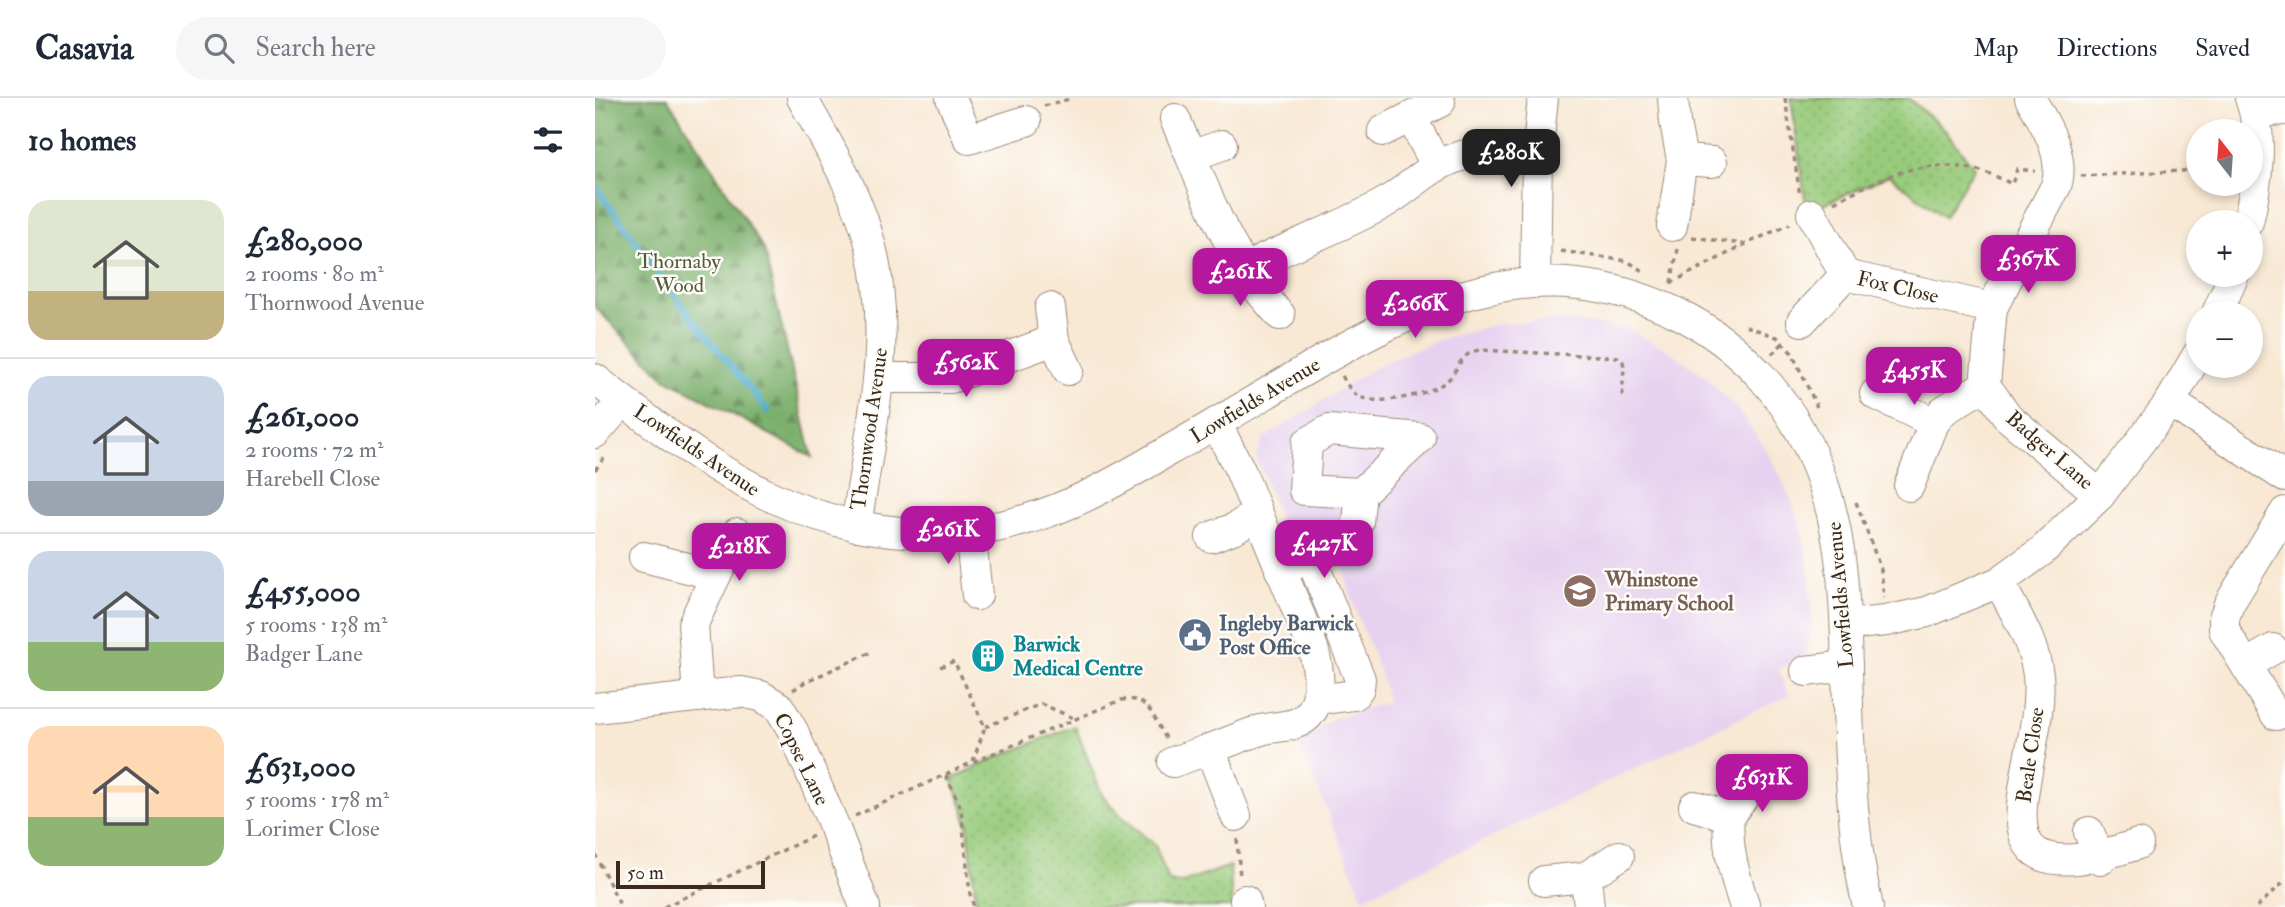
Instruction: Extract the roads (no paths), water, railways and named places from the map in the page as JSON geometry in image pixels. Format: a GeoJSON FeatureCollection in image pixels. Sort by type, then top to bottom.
{"type":"FeatureCollection","features":[{"type":"Feature","properties":{"kind":"street","name":"Thornwood Avenue"},"geometry":{"type":"LineString","coordinates":[[801,98],[852,192],[871,245],[878,280],[880,378],[856,526]]}},
{"type":"Feature","properties":{"kind":"street"},"geometry":{"type":"LineString","coordinates":[[951,98],[969,139],[1026,121]]}},
{"type":"Feature","properties":{"kind":"street"},"geometry":{"type":"LineString","coordinates":[[1535,283],[1538,156],[1543,98]]}},
{"type":"Feature","properties":{"kind":"street"},"geometry":{"type":"LineString","coordinates":[[1673,98],[1682,160],[1677,236]]}},
{"type":"Feature","properties":{"kind":"street"},"geometry":{"type":"LineString","coordinates":[[1909,486],[1934,423],[1943,411],[1985,385],[1992,308],[2060,174],[2054,145],[2030,98]]}},
{"type":"Feature","properties":{"kind":"street"},"geometry":{"type":"LineString","coordinates":[[1383,131],[1440,102]]}},
{"type":"Feature","properties":{"kind":"street"},"geometry":{"type":"LineString","coordinates":[[2251,210],[2264,107]]}},
{"type":"Feature","properties":{"kind":"street"},"geometry":{"type":"LineString","coordinates":[[1411,117],[1436,165]]}},
{"type":"Feature","properties":{"kind":"street"},"geometry":{"type":"LineString","coordinates":[[1175,118],[1233,250],[1261,293],[1280,315]]}},
{"type":"Feature","properties":{"kind":"street"},"geometry":{"type":"LineString","coordinates":[[1191,156],[1222,145]]}},
{"type":"Feature","properties":{"kind":"street"},"geometry":{"type":"LineString","coordinates":[[1245,268],[1382,204],[1417,182],[1436,165],[1459,156],[1477,153],[1538,156]]}},
{"type":"Feature","properties":{"kind":"street"},"geometry":{"type":"LineString","coordinates":[[1682,160],[1712,162]]}},
{"type":"Feature","properties":{"kind":"street","name":"Fox Close"},"geometry":{"type":"LineString","coordinates":[[1807,216],[1845,275],[1992,308]]}},
{"type":"Feature","properties":{"kind":"street","name":"Fox Close"},"geometry":{"type":"LineString","coordinates":[[1802,321],[1845,275]]}},
{"type":"Feature","properties":{"kind":"street","name":"Lowfields Avenue"},"geometry":{"type":"LineString","coordinates":[[595,379],[741,483],[799,510],[856,526],[916,532],[970,531],[1011,524],[1059,509],[1106,488],[1339,350],[1400,318],[1449,299],[1479,291],[1535,283],[1575,284],[1632,295],[1693,321],[1757,370],[1780,398],[1804,435],[1819,471],[1836,536],[1846,625],[1850,757],[1861,905]]}},
{"type":"Feature","properties":{"kind":"street"},"geometry":{"type":"LineString","coordinates":[[1051,308],[1054,340],[1068,370]]}},
{"type":"Feature","properties":{"kind":"street"},"geometry":{"type":"LineString","coordinates":[[880,378],[951,378],[1054,340]]}},
{"type":"Feature","properties":{"kind":"street"},"geometry":{"type":"LineString","coordinates":[[1846,625],[1887,621],[1927,612],[1999,582],[2049,544],[2100,495],[2170,402],[2186,375]]}},
{"type":"Feature","properties":{"kind":"street","name":"Badger Lane"},"geometry":{"type":"LineString","coordinates":[[1985,385],[2008,417],[2100,495]]}},
{"type":"Feature","properties":{"kind":"street"},"geometry":{"type":"LineString","coordinates":[[1875,394],[1934,423]]}},
{"type":"Feature","properties":{"kind":"street"},"geometry":{"type":"LineString","coordinates":[[595,433],[623,401]]}},
{"type":"Feature","properties":{"kind":"street"},"geometry":{"type":"LineString","coordinates":[[2170,402],[2285,477]]}},
{"type":"Feature","properties":{"kind":"street"},"geometry":{"type":"LineString","coordinates":[[1216,423],[1240,470],[1314,648],[1318,666],[1319,695],[1304,719],[1294,724],[1260,730],[1192,755],[1236,816]]}},
{"type":"Feature","properties":{"kind":"street"},"geometry":{"type":"LineString","coordinates":[[1280,569],[1350,542],[1358,522],[1361,494]]}},
{"type":"Feature","properties":{"kind":"street"},"geometry":{"type":"LineString","coordinates":[[2276,715],[2224,630],[2224,618],[2229,604],[2285,512]]}},
{"type":"Feature","properties":{"kind":"street"},"geometry":{"type":"LineString","coordinates":[[1211,537],[1235,528],[1257,514]]}},
{"type":"Feature","properties":{"kind":"street"},"geometry":{"type":"LineString","coordinates":[[970,531],[977,595]]}},
{"type":"Feature","properties":{"kind":"street"},"geometry":{"type":"LineString","coordinates":[[698,697],[692,624],[737,533]]}},
{"type":"Feature","properties":{"kind":"street"},"geometry":{"type":"LineString","coordinates":[[644,557],[716,575]]}},
{"type":"Feature","properties":{"kind":"street"},"geometry":{"type":"LineString","coordinates":[[1311,558],[1360,679],[1359,688],[1354,695],[1332,698],[1319,695]]}},
{"type":"Feature","properties":{"kind":"street","name":"Beale Close"},"geometry":{"type":"LineString","coordinates":[[1999,582],[2030,645],[2038,674],[2039,693],[2025,787],[2022,843],[2027,857],[2036,866],[2047,871],[2062,872],[2138,845]]}},
{"type":"Feature","properties":{"kind":"street"},"geometry":{"type":"LineString","coordinates":[[2246,665],[2273,649]]}},
{"type":"Feature","properties":{"kind":"street"},"geometry":{"type":"LineString","coordinates":[[1806,671],[1847,666]]}},
{"type":"Feature","properties":{"kind":"street","name":"Copse Lane"},"geometry":{"type":"LineString","coordinates":[[595,708],[741,692],[761,696],[779,707],[793,731],[834,826],[865,907]]}},
{"type":"Feature","properties":{"kind":"street"},"geometry":{"type":"LineString","coordinates":[[1745,907],[1727,838],[1729,816],[1755,782]]}},
{"type":"Feature","properties":{"kind":"street"},"geometry":{"type":"LineString","coordinates":[[1694,806],[1729,816]]}},
{"type":"Feature","properties":{"kind":"street"},"geometry":{"type":"LineString","coordinates":[[2089,832],[2100,860]]}},
{"type":"Feature","properties":{"kind":"street"},"geometry":{"type":"LineString","coordinates":[[1543,881],[1585,877],[1619,856]]}},
{"type":"Feature","properties":{"kind":"street"},"geometry":{"type":"LineString","coordinates":[[1585,877],[1589,907]]}},
{"type":"Feature","properties":{"kind":"waterway"},"geometry":{"type":"LineString","coordinates":[[595,186],[681,304],[768,411]]}},
{"type":"Feature","properties":{"kind":"place","name":"Whinstone Primary School"},"geometry":{"type":"Point","coordinates":[1580,591]}},
{"type":"Feature","properties":{"kind":"place","name":"Ingleby Barwick Post Office"},"geometry":{"type":"Point","coordinates":[1195,635]}},
{"type":"Feature","properties":{"kind":"place","name":"Barwick Medical Centre"},"geometry":{"type":"Point","coordinates":[988,656]}},
{"type":"Feature","properties":{"kind":"park label","name":"Thornaby Wood"},"geometry":{"type":"Point","coordinates":[679,273]}}]}
